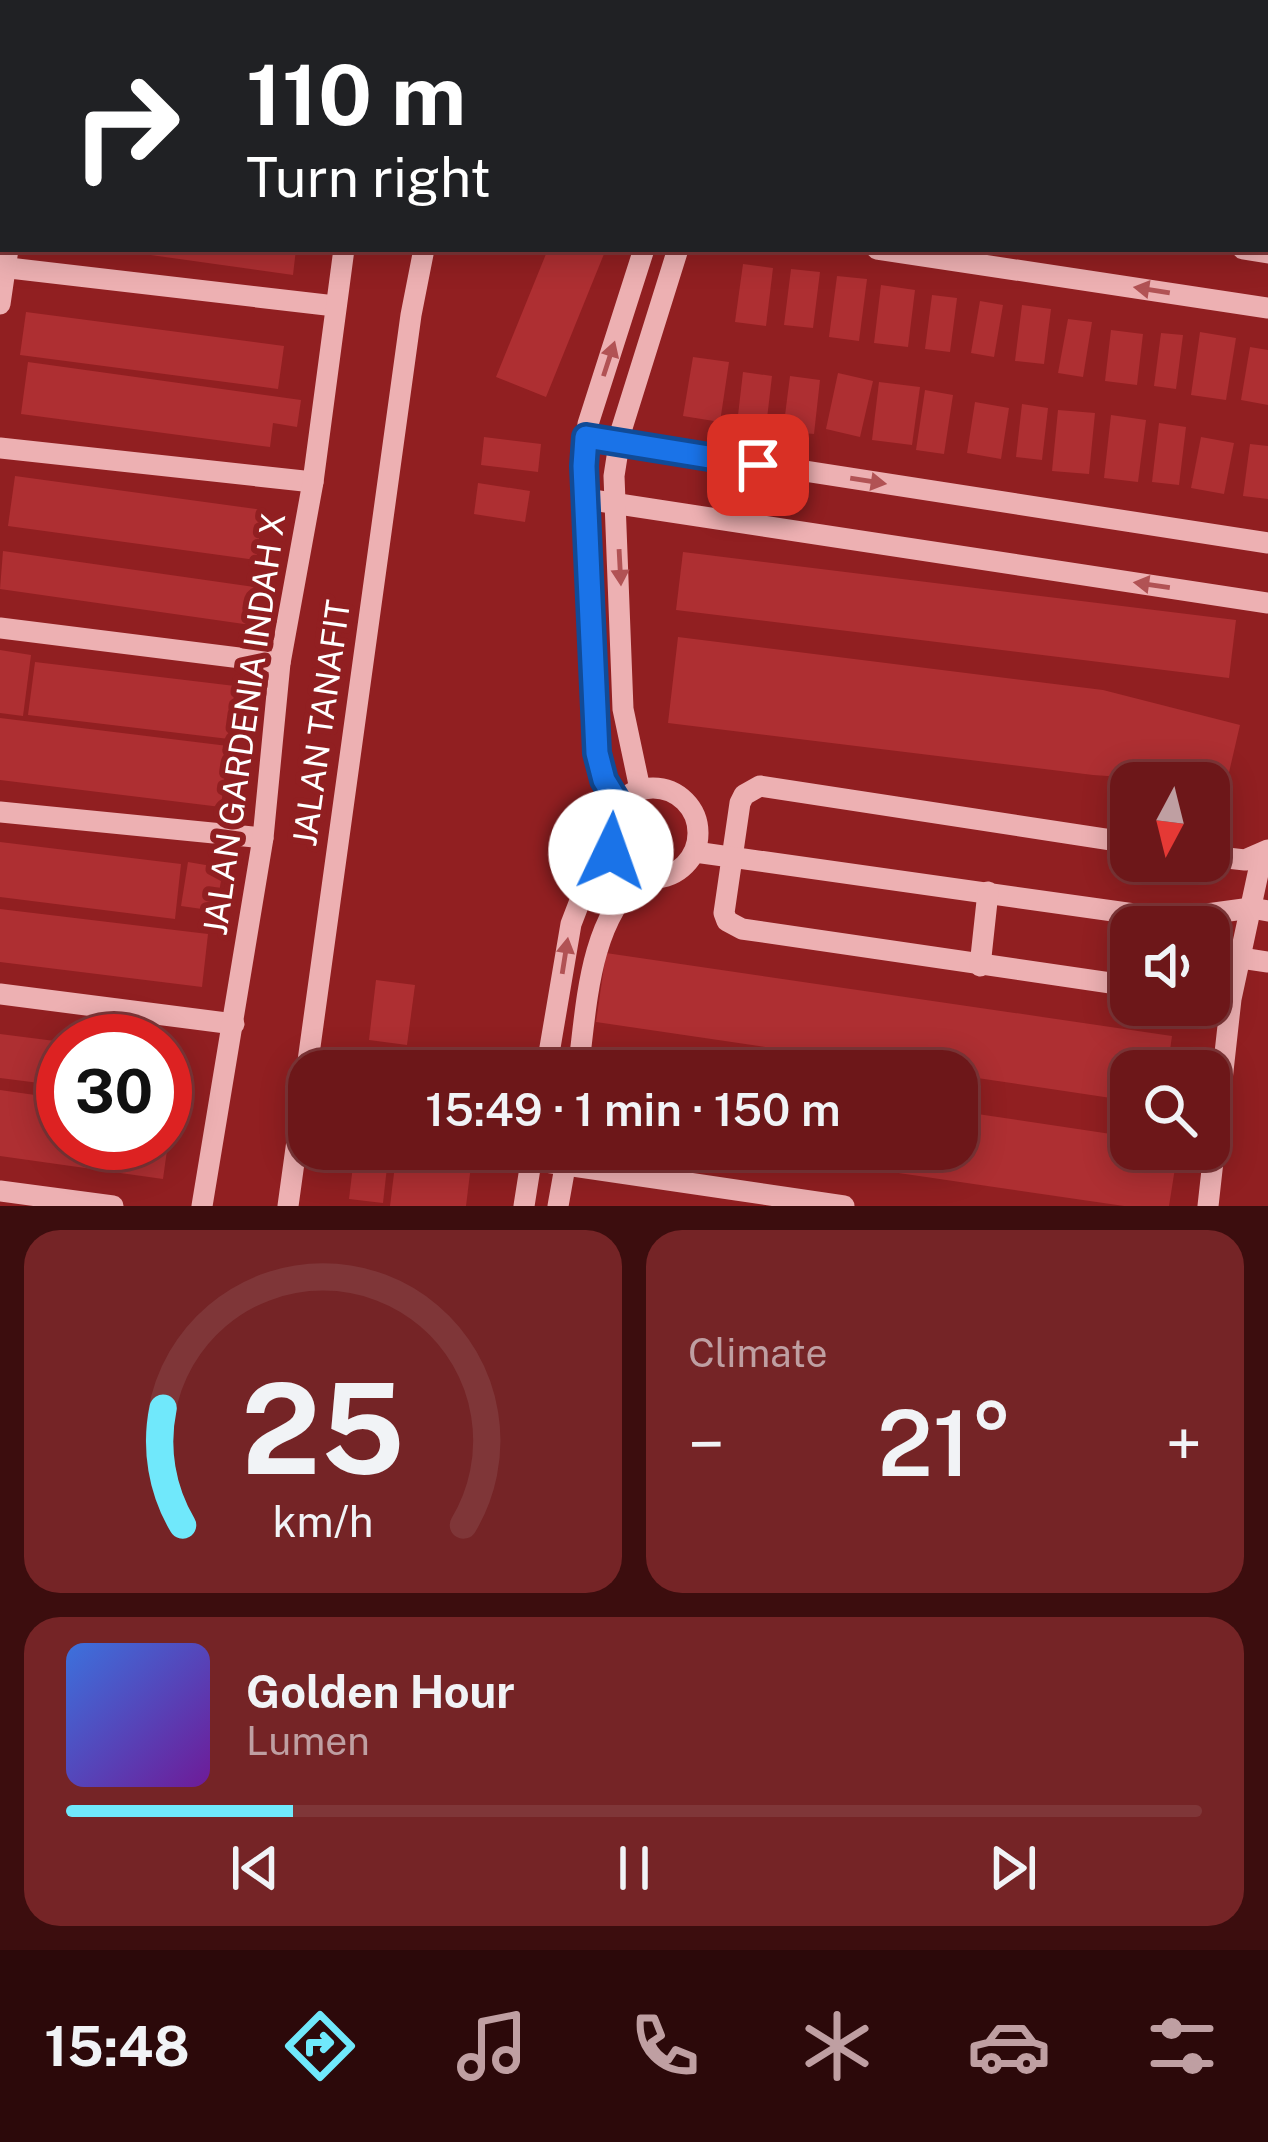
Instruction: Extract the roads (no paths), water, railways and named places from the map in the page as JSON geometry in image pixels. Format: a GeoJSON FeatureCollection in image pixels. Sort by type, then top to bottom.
{"type":"FeatureCollection","features":[{"type":"Feature","properties":{"kind":"street","name":"JALAN GARDENIA INDAH X"},"geometry":{"type":"LineString","coordinates":[[202,1206],[263,838],[280,662],[313,482],[343,252]]}},
{"type":"Feature","properties":{"kind":"street","name":"JALAN TANAFIT"},"geometry":{"type":"LineString","coordinates":[[288,1206],[423,252]]}},
{"type":"Feature","properties":{"kind":"street"},"geometry":{"type":"LineString","coordinates":[[618,803],[604,780],[597,753],[586,437],[643,252]]}},
{"type":"Feature","properties":{"kind":"street"},"geometry":{"type":"LineString","coordinates":[[640,789],[623,709],[614,476],[619,443],[677,252]]}},
{"type":"Feature","properties":{"kind":"street"},"geometry":{"type":"LineString","coordinates":[[897,252],[1268,308]]}},
{"type":"Feature","properties":{"kind":"street"},"geometry":{"type":"LineString","coordinates":[[0,304],[4,261],[334,306]]}},
{"type":"Feature","properties":{"kind":"street"},"geometry":{"type":"LineString","coordinates":[[586,437],[1268,542]]}},
{"type":"Feature","properties":{"kind":"street"},"geometry":{"type":"LineString","coordinates":[[0,448],[313,482]]}},
{"type":"Feature","properties":{"kind":"street"},"geometry":{"type":"LineString","coordinates":[[586,499],[1268,603]]}},
{"type":"Feature","properties":{"kind":"street"},"geometry":{"type":"LineString","coordinates":[[0,628],[280,662]]}},
{"type":"Feature","properties":{"kind":"street"},"geometry":{"type":"LineString","coordinates":[[1110,840],[760,786],[740,803],[724,913],[736,928],[1110,983]]}},
{"type":"Feature","properties":{"kind":"street"},"geometry":{"type":"LineString","coordinates":[[640,789],[665,789],[688,803],[698,826],[695,852],[678,871],[653,878],[628,872],[611,852],[608,827],[618,803],[640,789]]}},
{"type":"Feature","properties":{"kind":"street"},"geometry":{"type":"LineString","coordinates":[[0,812],[263,838]]}},
{"type":"Feature","properties":{"kind":"street"},"geometry":{"type":"LineString","coordinates":[[550,1050],[571,924],[586,885],[611,852]]}},
{"type":"Feature","properties":{"kind":"street"},"geometry":{"type":"LineString","coordinates":[[695,852],[1110,912]]}},
{"type":"Feature","properties":{"kind":"street"},"geometry":{"type":"LineString","coordinates":[[1230,858],[1245,860],[1265,852],[1259,909],[1230,979]]}},
{"type":"Feature","properties":{"kind":"street"},"geometry":{"type":"LineString","coordinates":[[582,1050],[603,928],[614,904],[640,877]]}},
{"type":"Feature","properties":{"kind":"street"},"geometry":{"type":"LineString","coordinates":[[980,966],[988,892]]}},
{"type":"Feature","properties":{"kind":"street"},"geometry":{"type":"LineString","coordinates":[[1230,952],[1268,962]]}},
{"type":"Feature","properties":{"kind":"street"},"geometry":{"type":"LineString","coordinates":[[0,994],[234,1024]]}},
{"type":"Feature","properties":{"kind":"street"},"geometry":{"type":"LineString","coordinates":[[1208,1206],[1218,1026]]}},
{"type":"Feature","properties":{"kind":"street"},"geometry":{"type":"LineString","coordinates":[[524,1206],[530,1170]]}},
{"type":"Feature","properties":{"kind":"street"},"geometry":{"type":"LineString","coordinates":[[557,1206],[564,1170]]}},
{"type":"Feature","properties":{"kind":"street"},"geometry":{"type":"LineString","coordinates":[[645,1170],[844,1206]]}},
{"type":"Feature","properties":{"kind":"street"},"geometry":{"type":"LineString","coordinates":[[0,1191],[112,1206]]}}]}
